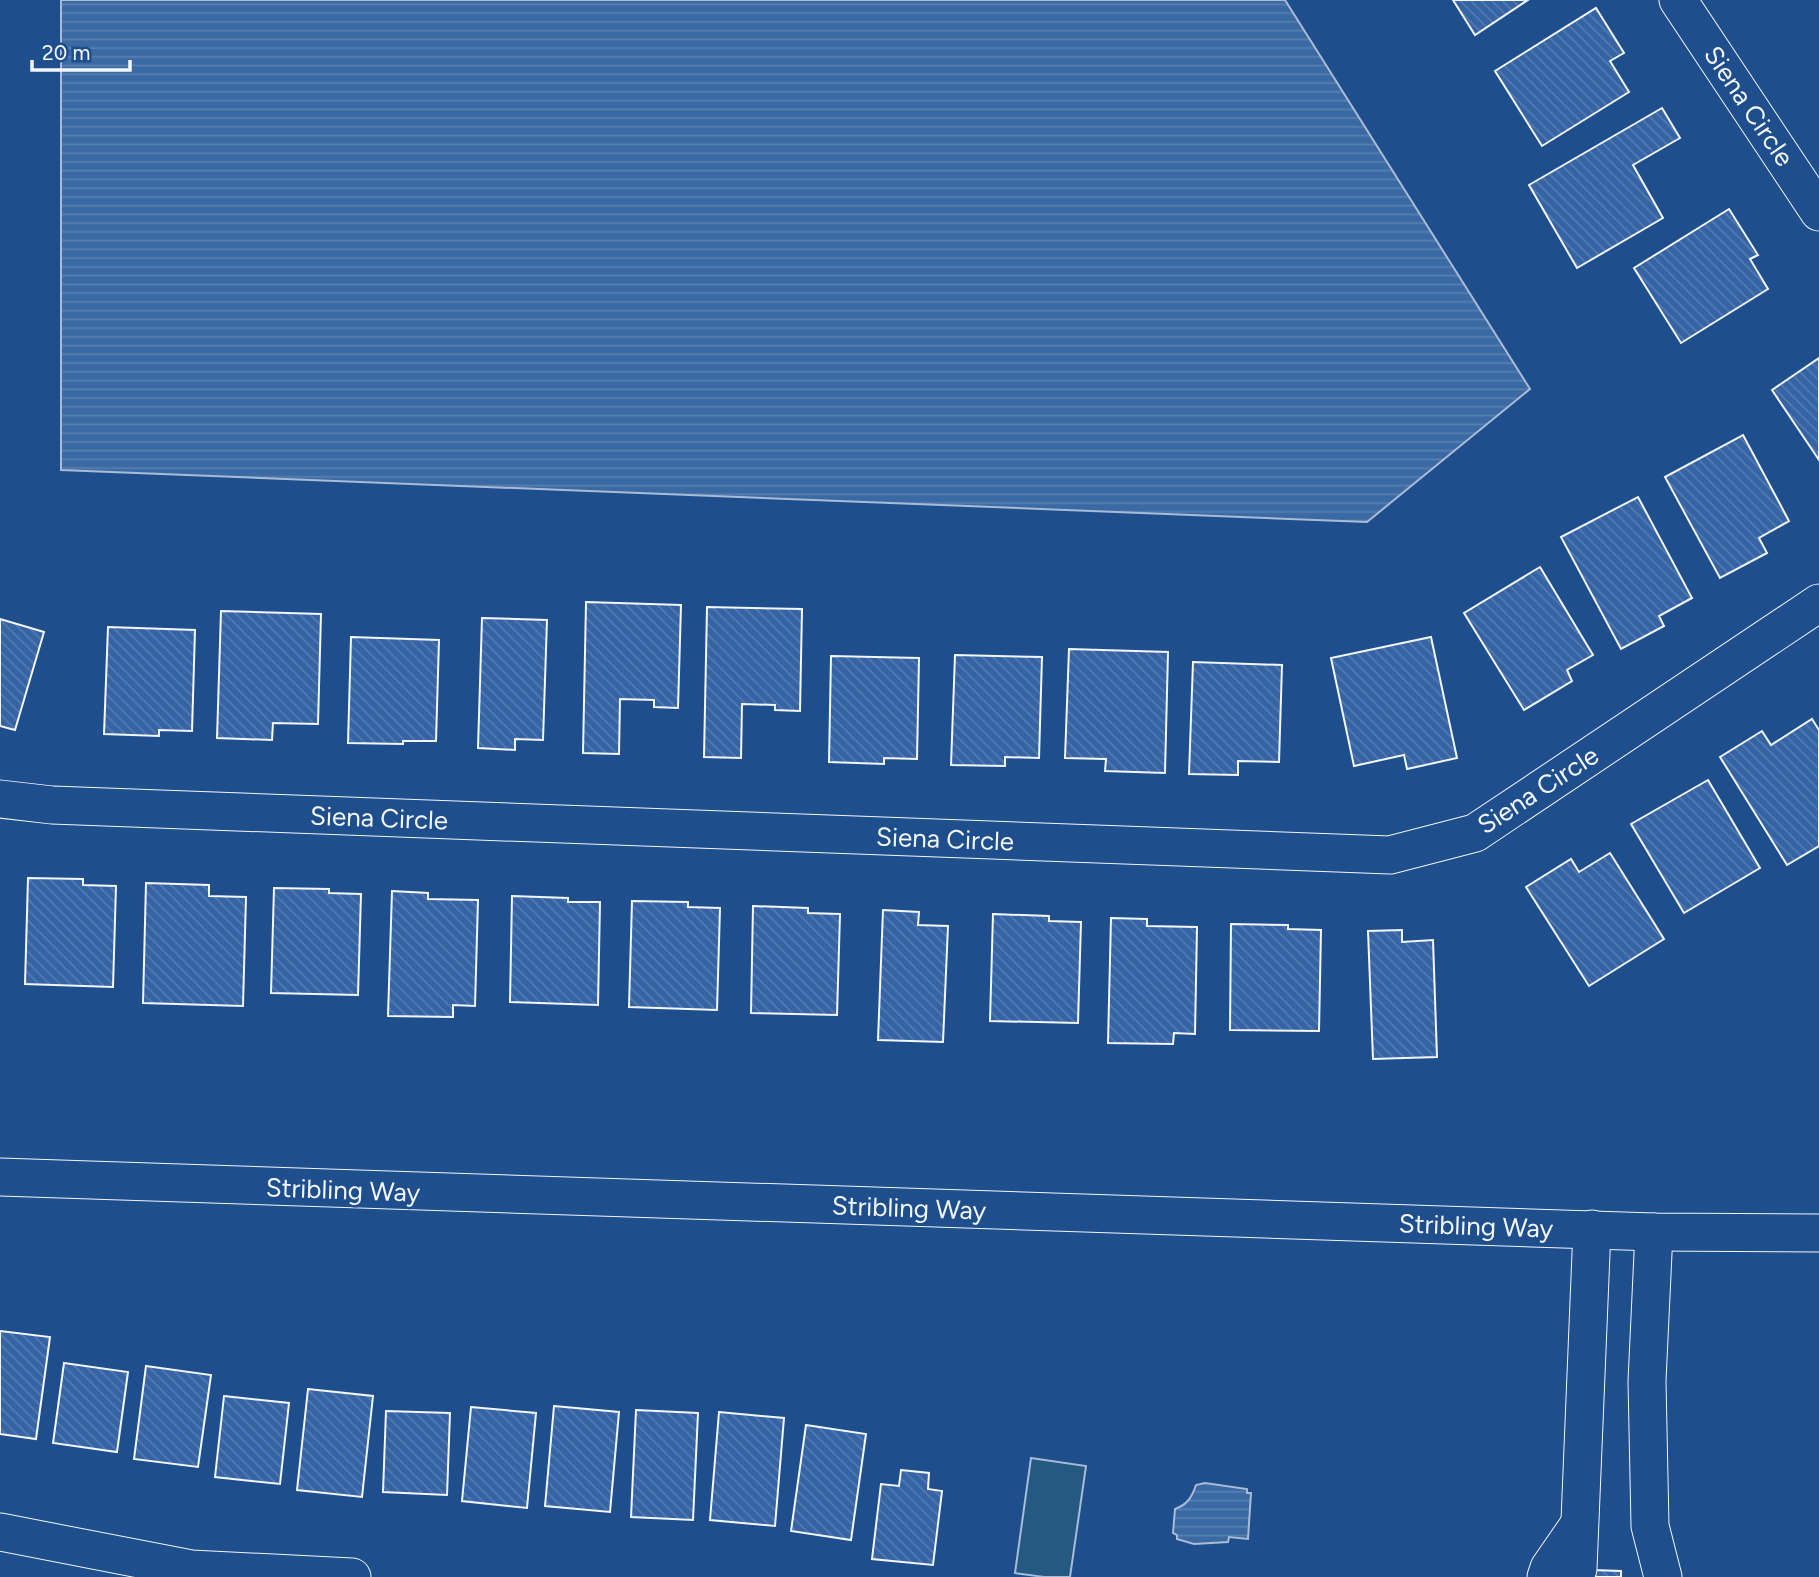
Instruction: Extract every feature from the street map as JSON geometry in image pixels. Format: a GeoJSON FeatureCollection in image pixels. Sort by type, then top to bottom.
{"type":"FeatureCollection","features":[{"type":"Feature","properties":{"kind":"street","name":"Siena Circle"},"geometry":{"type":"LineString","coordinates":[[1678,0],[1819,212]]}},
{"type":"Feature","properties":{"kind":"street","name":"Siena Circle"},"geometry":{"type":"LineString","coordinates":[[0,799],[52,806],[1391,855],[1475,833],[1819,603]]}},
{"type":"Feature","properties":{"kind":"street","name":"Stribling Way"},"geometry":{"type":"LineString","coordinates":[[0,1177],[1654,1232],[1819,1233]]}},
{"type":"Feature","properties":{"kind":"street"},"geometry":{"type":"LineString","coordinates":[[1562,1573],[1578,1526],[1592,1230]]}},
{"type":"Feature","properties":{"kind":"street"},"geometry":{"type":"LineString","coordinates":[[1654,1232],[1647,1381],[1650,1526],[1663,1577]]}},
{"type":"Feature","properties":{"kind":"street"},"geometry":{"type":"LineString","coordinates":[[0,1532],[191,1569],[352,1577]]}},
{"type":"Feature","properties":{"kind":"shaded area"},"geometry":{"type":"Polygon","coordinates":[[[61,0],[1285,0],[1530,389],[1367,522],[61,470],[61,0]]]}},
{"type":"Feature","properties":{"kind":"shaded area"},"geometry":{"type":"Polygon","coordinates":[[[1031,1458],[1086,1466],[1070,1577],[1015,1573],[1031,1458]]]}},
{"type":"Feature","properties":{"kind":"shaded area"},"geometry":{"type":"Polygon","coordinates":[[[1205,1483],[1247,1489],[1247,1493],[1251,1493],[1248,1539],[1229,1537],[1228,1542],[1194,1544],[1177,1539],[1177,1535],[1173,1533],[1175,1509],[1189,1500],[1196,1485],[1205,1483]]]}},
{"type":"Feature","properties":{"kind":"building"},"geometry":{"type":"Polygon","coordinates":[[[1453,0],[1528,0],[1475,35],[1453,0]]]}},
{"type":"Feature","properties":{"kind":"building"},"geometry":{"type":"Polygon","coordinates":[[[1596,8],[1624,53],[1610,61],[1629,92],[1542,146],[1495,71],[1596,8]]]}},
{"type":"Feature","properties":{"kind":"building"},"geometry":{"type":"Polygon","coordinates":[[[1662,108],[1680,138],[1633,165],[1663,218],[1577,268],[1529,185],[1662,108]]]}},
{"type":"Feature","properties":{"kind":"building"},"geometry":{"type":"Polygon","coordinates":[[[1729,209],[1758,255],[1750,259],[1768,289],[1681,343],[1634,268],[1729,209]]]}},
{"type":"Feature","properties":{"kind":"building"},"geometry":{"type":"Polygon","coordinates":[[[1819,358],[1819,460],[1772,390],[1819,358]]]}},
{"type":"Feature","properties":{"kind":"building"},"geometry":{"type":"Polygon","coordinates":[[[1743,435],[1789,521],[1759,538],[1767,553],[1720,578],[1665,477],[1743,435]]]}},
{"type":"Feature","properties":{"kind":"building"},"geometry":{"type":"Polygon","coordinates":[[[1638,497],[1692,598],[1659,616],[1664,626],[1621,649],[1561,537],[1638,497]]]}},
{"type":"Feature","properties":{"kind":"building"},"geometry":{"type":"Polygon","coordinates":[[[1540,567],[1593,655],[1567,670],[1572,681],[1524,710],[1464,613],[1540,567]]]}},
{"type":"Feature","properties":{"kind":"building"},"geometry":{"type":"Polygon","coordinates":[[[586,602],[681,605],[678,708],[654,707],[654,700],[620,699],[619,754],[583,753],[586,602]]]}},
{"type":"Feature","properties":{"kind":"building"},"geometry":{"type":"Polygon","coordinates":[[[707,607],[802,609],[800,711],[775,710],[775,705],[742,704],[741,758],[704,757],[707,607]]]}},
{"type":"Feature","properties":{"kind":"building"},"geometry":{"type":"Polygon","coordinates":[[[221,611],[321,614],[318,724],[273,723],[272,740],[217,738],[221,611]]]}},
{"type":"Feature","properties":{"kind":"building"},"geometry":{"type":"Polygon","coordinates":[[[482,618],[547,620],[543,740],[515,739],[515,750],[478,748],[482,618]]]}},
{"type":"Feature","properties":{"kind":"building"},"geometry":{"type":"Polygon","coordinates":[[[0,619],[44,632],[15,730],[0,726],[0,619]]]}},
{"type":"Feature","properties":{"kind":"building"},"geometry":{"type":"Polygon","coordinates":[[[108,627],[195,630],[192,731],[159,730],[159,736],[104,734],[108,627]]]}},
{"type":"Feature","properties":{"kind":"building"},"geometry":{"type":"Polygon","coordinates":[[[351,637],[439,640],[436,741],[403,741],[403,744],[348,743],[351,637]]]}},
{"type":"Feature","properties":{"kind":"building"},"geometry":{"type":"Polygon","coordinates":[[[1431,637],[1457,758],[1407,769],[1404,755],[1354,766],[1331,658],[1431,637]]]}},
{"type":"Feature","properties":{"kind":"building"},"geometry":{"type":"Polygon","coordinates":[[[1069,649],[1168,652],[1165,773],[1105,771],[1106,759],[1065,758],[1069,649]]]}},
{"type":"Feature","properties":{"kind":"building"},"geometry":{"type":"Polygon","coordinates":[[[955,655],[1042,657],[1039,758],[1005,757],[1005,766],[951,765],[955,655]]]}},
{"type":"Feature","properties":{"kind":"building"},"geometry":{"type":"Polygon","coordinates":[[[831,656],[919,658],[917,759],[884,758],[884,764],[829,762],[831,656]]]}},
{"type":"Feature","properties":{"kind":"building"},"geometry":{"type":"Polygon","coordinates":[[[1193,662],[1282,665],[1279,762],[1238,761],[1238,775],[1189,774],[1193,662]]]}},
{"type":"Feature","properties":{"kind":"building"},"geometry":{"type":"Polygon","coordinates":[[[1812,719],[1819,730],[1819,846],[1787,865],[1720,757],[1762,731],[1771,745],[1812,719]]]}},
{"type":"Feature","properties":{"kind":"building"},"geometry":{"type":"Polygon","coordinates":[[[1708,780],[1760,868],[1684,913],[1631,824],[1708,780]]]}},
{"type":"Feature","properties":{"kind":"building"},"geometry":{"type":"Polygon","coordinates":[[[1610,853],[1664,939],[1589,986],[1526,887],[1571,859],[1579,872],[1610,853]]]}},
{"type":"Feature","properties":{"kind":"building"},"geometry":{"type":"Polygon","coordinates":[[[28,878],[83,879],[83,885],[116,886],[113,987],[25,984],[28,878]]]}},
{"type":"Feature","properties":{"kind":"building"},"geometry":{"type":"Polygon","coordinates":[[[146,883],[209,885],[209,896],[246,897],[243,1006],[143,1003],[146,883]]]}},
{"type":"Feature","properties":{"kind":"building"},"geometry":{"type":"Polygon","coordinates":[[[274,888],[329,889],[329,893],[361,894],[358,995],[271,993],[274,888]]]}},
{"type":"Feature","properties":{"kind":"building"},"geometry":{"type":"Polygon","coordinates":[[[392,891],[428,893],[428,899],[478,900],[475,1006],[453,1005],[453,1017],[388,1016],[392,891]]]}},
{"type":"Feature","properties":{"kind":"building"},"geometry":{"type":"Polygon","coordinates":[[[512,896],[568,898],[568,902],[600,902],[598,1005],[510,1002],[512,896]]]}},
{"type":"Feature","properties":{"kind":"building"},"geometry":{"type":"Polygon","coordinates":[[[632,901],[688,902],[688,907],[720,908],[717,1010],[629,1007],[632,901]]]}},
{"type":"Feature","properties":{"kind":"building"},"geometry":{"type":"Polygon","coordinates":[[[753,906],[808,908],[808,913],[840,914],[837,1015],[751,1013],[753,906]]]}},
{"type":"Feature","properties":{"kind":"building"},"geometry":{"type":"Polygon","coordinates":[[[883,910],[919,912],[918,925],[948,926],[943,1042],[878,1040],[883,910]]]}},
{"type":"Feature","properties":{"kind":"building"},"geometry":{"type":"Polygon","coordinates":[[[993,914],[1049,916],[1049,921],[1081,922],[1078,1023],[990,1021],[993,914]]]}},
{"type":"Feature","properties":{"kind":"building"},"geometry":{"type":"Polygon","coordinates":[[[1111,918],[1147,919],[1147,926],[1197,927],[1195,1034],[1174,1033],[1173,1044],[1108,1043],[1111,918]]]}},
{"type":"Feature","properties":{"kind":"building"},"geometry":{"type":"Polygon","coordinates":[[[1231,924],[1288,925],[1288,929],[1321,930],[1319,1031],[1230,1030],[1231,924]]]}},
{"type":"Feature","properties":{"kind":"building"},"geometry":{"type":"Polygon","coordinates":[[[1402,930],[1402,942],[1433,940],[1437,1057],[1373,1059],[1368,931],[1402,930]]]}},
{"type":"Feature","properties":{"kind":"building"},"geometry":{"type":"Polygon","coordinates":[[[0,1331],[50,1337],[36,1439],[0,1434],[0,1331]]]}},
{"type":"Feature","properties":{"kind":"building"},"geometry":{"type":"Polygon","coordinates":[[[64,1363],[128,1372],[117,1452],[53,1443],[64,1363]]]}},
{"type":"Feature","properties":{"kind":"building"},"geometry":{"type":"Polygon","coordinates":[[[146,1366],[211,1375],[198,1467],[134,1459],[146,1366]]]}},
{"type":"Feature","properties":{"kind":"building"},"geometry":{"type":"Polygon","coordinates":[[[308,1389],[373,1396],[362,1497],[297,1490],[308,1389]]]}},
{"type":"Feature","properties":{"kind":"building"},"geometry":{"type":"Polygon","coordinates":[[[224,1396],[289,1403],[280,1484],[215,1477],[224,1396]]]}},
{"type":"Feature","properties":{"kind":"building"},"geometry":{"type":"Polygon","coordinates":[[[554,1406],[619,1412],[610,1512],[545,1506],[554,1406]]]}},
{"type":"Feature","properties":{"kind":"building"},"geometry":{"type":"Polygon","coordinates":[[[471,1407],[536,1413],[527,1508],[462,1501],[471,1407]]]}},
{"type":"Feature","properties":{"kind":"building"},"geometry":{"type":"Polygon","coordinates":[[[636,1410],[698,1413],[693,1520],[631,1517],[636,1410]]]}},
{"type":"Feature","properties":{"kind":"building"},"geometry":{"type":"Polygon","coordinates":[[[386,1411],[450,1413],[447,1495],[383,1492],[386,1411]]]}},
{"type":"Feature","properties":{"kind":"building"},"geometry":{"type":"Polygon","coordinates":[[[719,1412],[784,1418],[775,1526],[710,1520],[719,1412]]]}},
{"type":"Feature","properties":{"kind":"building"},"geometry":{"type":"Polygon","coordinates":[[[806,1425],[866,1434],[851,1540],[791,1531],[806,1425]]]}},
{"type":"Feature","properties":{"kind":"building"},"geometry":{"type":"Polygon","coordinates":[[[901,1470],[929,1473],[928,1489],[942,1491],[933,1565],[872,1559],[881,1484],[899,1486],[901,1470]]]}},
{"type":"Feature","properties":{"kind":"building"},"geometry":{"type":"Polygon","coordinates":[[[1563,1569],[1621,1571],[1621,1577],[1562,1577],[1563,1569]]]}}]}
